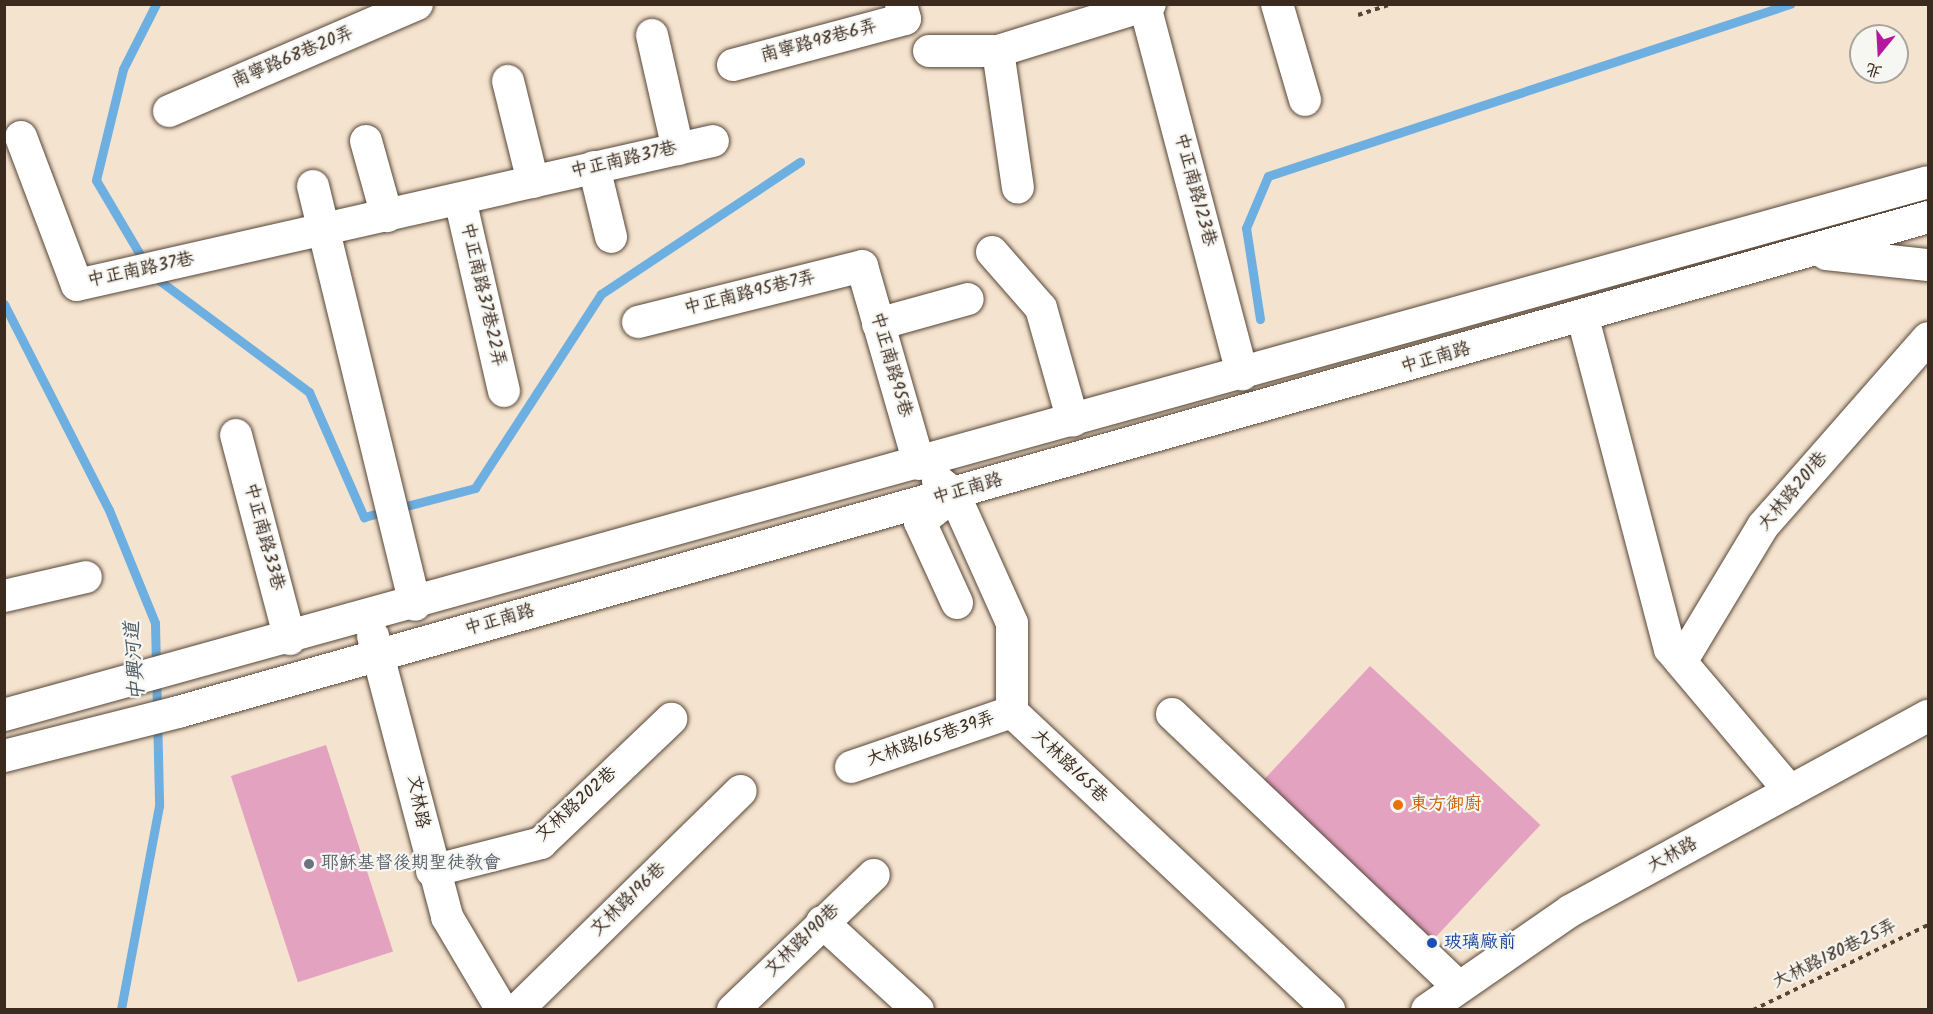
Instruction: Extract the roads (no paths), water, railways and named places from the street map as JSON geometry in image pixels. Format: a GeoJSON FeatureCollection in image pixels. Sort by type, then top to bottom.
{"type":"FeatureCollection","features":[{"type":"Feature","properties":{"kind":"street","name":"南寧路68巷20弄"},"geometry":{"type":"LineString","coordinates":[[170,111],[417,4]]}},
{"type":"Feature","properties":{"kind":"street"},"geometry":{"type":"LineString","coordinates":[[1277,4],[1305,100]]}},
{"type":"Feature","properties":{"kind":"street","name":"中正南路123巷"},"geometry":{"type":"LineString","coordinates":[[929,51],[998,51],[1148,5],[1242,374]]}},
{"type":"Feature","properties":{"kind":"street","name":"南寧路98巷6弄"},"geometry":{"type":"LineString","coordinates":[[733,65],[903,12]]}},
{"type":"Feature","properties":{"kind":"street"},"geometry":{"type":"LineString","coordinates":[[652,35],[678,149]]}},
{"type":"Feature","properties":{"kind":"street"},"geometry":{"type":"LineString","coordinates":[[998,51],[1018,188]]}},
{"type":"Feature","properties":{"kind":"street"},"geometry":{"type":"LineString","coordinates":[[508,81],[533,182]]}},
{"type":"Feature","properties":{"kind":"street","name":"中正南路37巷"},"geometry":{"type":"LineString","coordinates":[[21,137],[77,285],[324,231],[713,141]]}},
{"type":"Feature","properties":{"kind":"street"},"geometry":{"type":"LineString","coordinates":[[366,141],[387,216]]}},
{"type":"Feature","properties":{"kind":"street"},"geometry":{"type":"LineString","coordinates":[[1892,193],[1929,163]]}},
{"type":"Feature","properties":{"kind":"street"},"geometry":{"type":"LineString","coordinates":[[594,167],[611,237]]}},
{"type":"Feature","properties":{"kind":"street","name":"中正南路"},"geometry":{"type":"LineString","coordinates":[[4,715],[369,618],[1929,182]]}},
{"type":"Feature","properties":{"kind":"street"},"geometry":{"type":"LineString","coordinates":[[313,186],[415,604]]}},
{"type":"Feature","properties":{"kind":"street","name":"中正南路37巷22弄"},"geometry":{"type":"LineString","coordinates":[[460,199],[504,391]]}},
{"type":"Feature","properties":{"kind":"street","name":"中正南路"},"geometry":{"type":"LineString","coordinates":[[4,756],[178,712],[1813,253],[1929,217]]}},
{"type":"Feature","properties":{"kind":"street"},"geometry":{"type":"LineString","coordinates":[[992,252],[1041,308],[1073,421]]}},
{"type":"Feature","properties":{"kind":"street"},"geometry":{"type":"LineString","coordinates":[[1813,253],[1929,266]]}},
{"type":"Feature","properties":{"kind":"street","name":"中正南路95巷7弄"},"geometry":{"type":"LineString","coordinates":[[638,322],[862,266]]}},
{"type":"Feature","properties":{"kind":"street","name":"中正南路95巷"},"geometry":{"type":"LineString","coordinates":[[862,266],[919,464]]}},
{"type":"Feature","properties":{"kind":"street"},"geometry":{"type":"LineString","coordinates":[[879,324],[968,299]]}},
{"type":"Feature","properties":{"kind":"street"},"geometry":{"type":"LineString","coordinates":[[1583,318],[1670,649],[1790,791]]}},
{"type":"Feature","properties":{"kind":"street","name":"大林路201巷"},"geometry":{"type":"LineString","coordinates":[[1681,662],[1762,526],[1929,338]]}},
{"type":"Feature","properties":{"kind":"street","name":"中正南路33巷"},"geometry":{"type":"LineString","coordinates":[[236,435],[290,639]]}},
{"type":"Feature","properties":{"kind":"street"},"geometry":{"type":"LineString","coordinates":[[919,464],[954,494],[1012,623],[1012,712]]}},
{"type":"Feature","properties":{"kind":"street"},"geometry":{"type":"LineString","coordinates":[[954,494],[920,522],[957,603]]}},
{"type":"Feature","properties":{"kind":"street"},"geometry":{"type":"LineString","coordinates":[[4,596],[86,577]]}},
{"type":"Feature","properties":{"kind":"street","name":"文林路"},"geometry":{"type":"LineString","coordinates":[[369,618],[413,778],[432,871],[447,917],[502,1010]]}},
{"type":"Feature","properties":{"kind":"street","name":"大林路165巷39弄"},"geometry":{"type":"LineString","coordinates":[[851,767],[1012,712]]}},
{"type":"Feature","properties":{"kind":"street","name":"大林路165巷"},"geometry":{"type":"LineString","coordinates":[[1012,712],[1329,1010]]}},
{"type":"Feature","properties":{"kind":"street"},"geometry":{"type":"LineString","coordinates":[[1172,714],[1440,1002]]}},
{"type":"Feature","properties":{"kind":"street","name":"大林路"},"geometry":{"type":"LineString","coordinates":[[1440,1002],[1570,911],[1929,716]]}},
{"type":"Feature","properties":{"kind":"street","name":"文林路202巷"},"geometry":{"type":"LineString","coordinates":[[432,871],[541,843],[671,718]]}},
{"type":"Feature","properties":{"kind":"street","name":"文林路196巷"},"geometry":{"type":"LineString","coordinates":[[517,1010],[741,791]]}},
{"type":"Feature","properties":{"kind":"street","name":"文林路190巷"},"geometry":{"type":"LineString","coordinates":[[733,1010],[822,922],[874,875]]}},
{"type":"Feature","properties":{"kind":"street"},"geometry":{"type":"LineString","coordinates":[[822,922],[918,1010]]}},
{"type":"Feature","properties":{"kind":"waterway"},"geometry":{"type":"LineString","coordinates":[[145,263],[96,180],[123,69],[156,4]]}},
{"type":"Feature","properties":{"kind":"waterway"},"geometry":{"type":"LineString","coordinates":[[1260,319],[1246,228],[1268,176],[1790,4]]}},
{"type":"Feature","properties":{"kind":"waterway"},"geometry":{"type":"LineString","coordinates":[[152,275],[309,392],[364,517],[475,488],[601,294],[800,162]]}},
{"type":"Feature","properties":{"kind":"waterway","name":"中興河道"},"geometry":{"type":"LineString","coordinates":[[4,304],[109,510],[155,623],[159,806],[121,1010]]}},
{"type":"Feature","properties":{"kind":"place","name":"東方御廚"},"geometry":{"type":"Point","coordinates":[1398,805]}},
{"type":"Feature","properties":{"kind":"place","name":"耶穌基督後期聖徒教會"},"geometry":{"type":"Point","coordinates":[309,864]}},
{"type":"Feature","properties":{"kind":"place","name":"玻璃廠前"},"geometry":{"type":"Point","coordinates":[1432,943]}}]}
